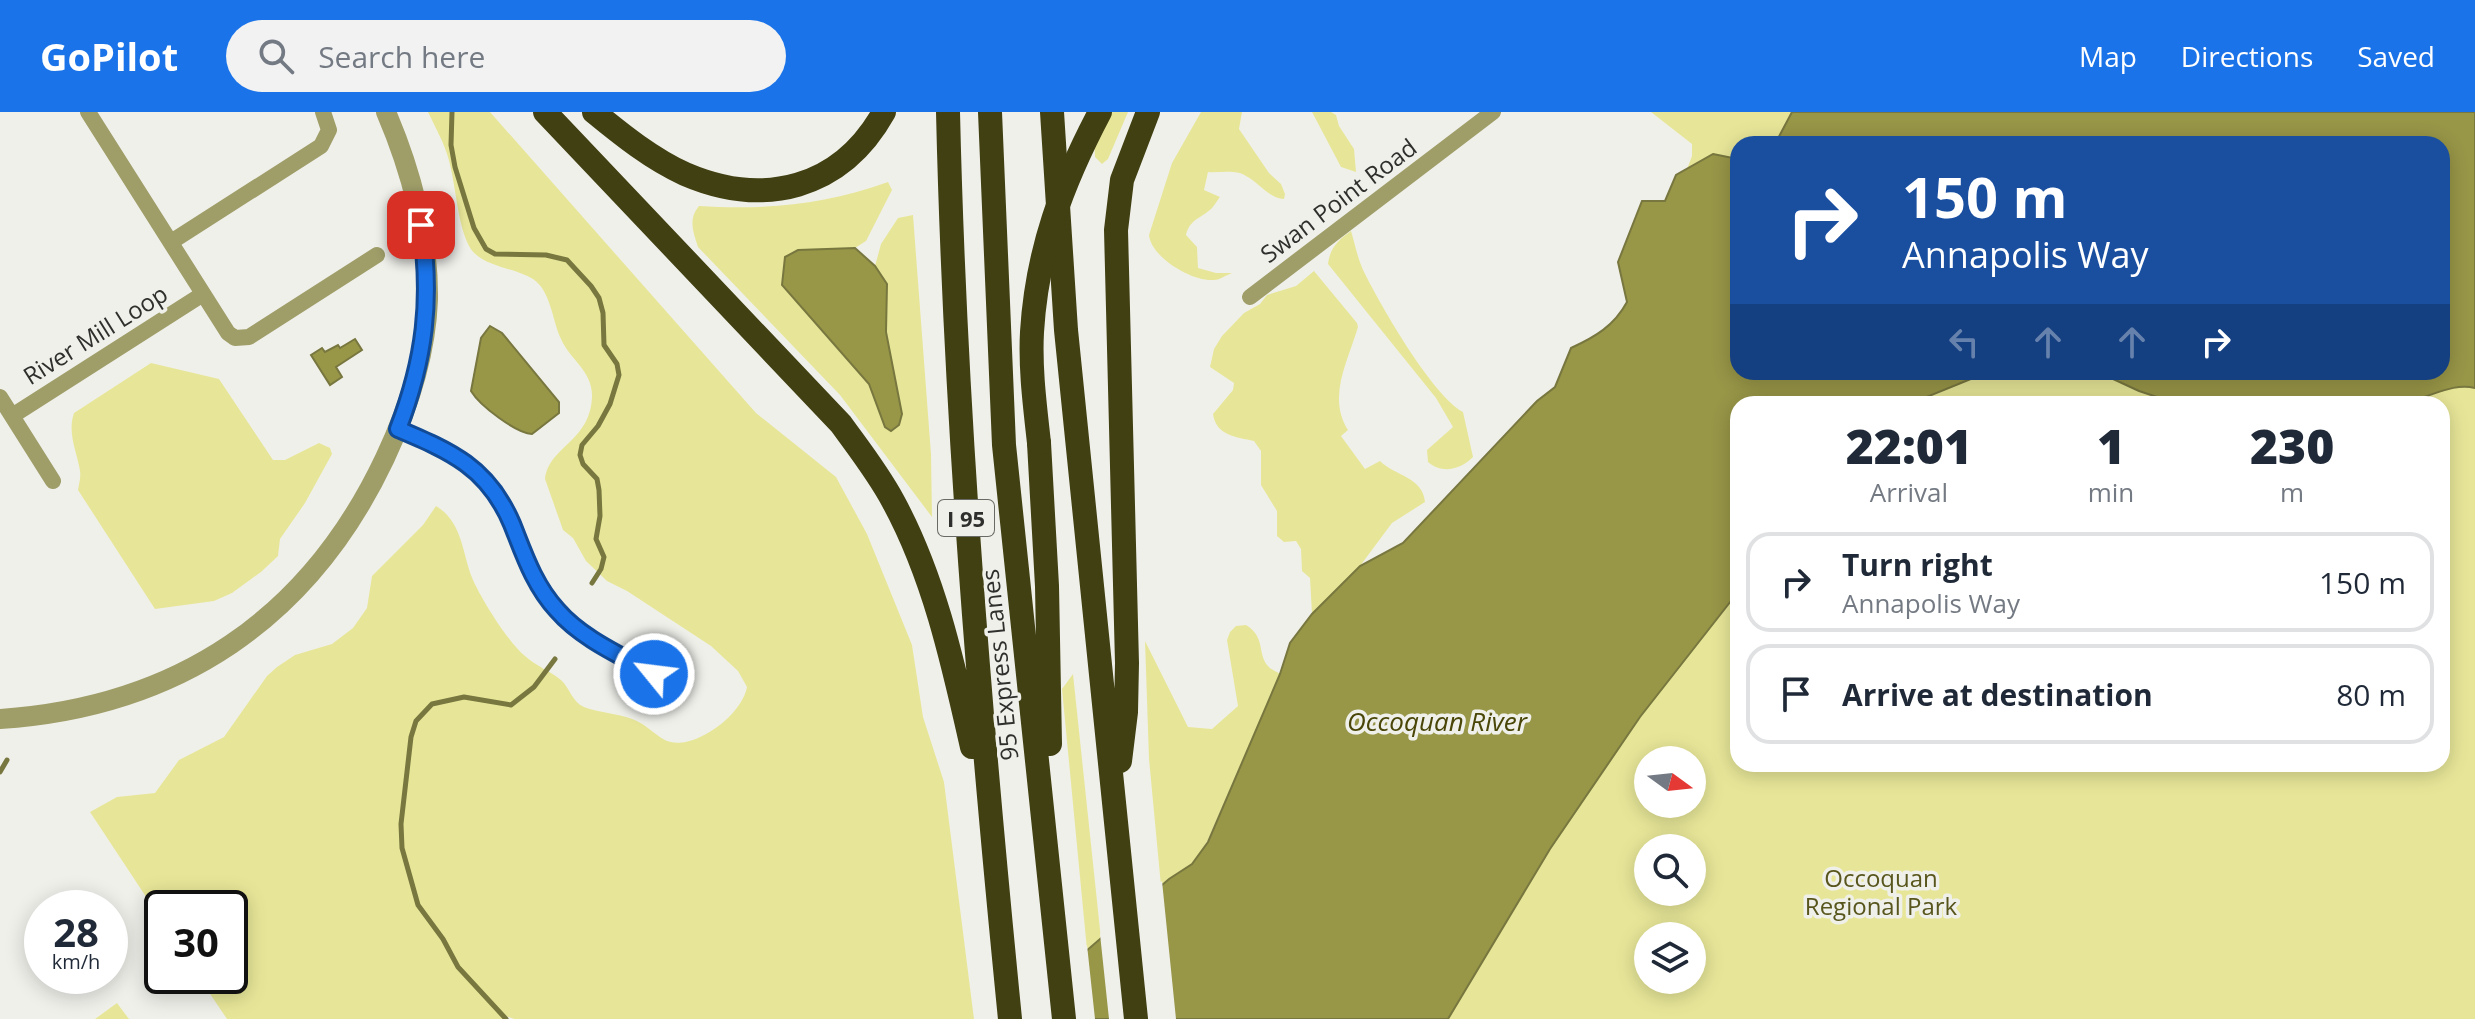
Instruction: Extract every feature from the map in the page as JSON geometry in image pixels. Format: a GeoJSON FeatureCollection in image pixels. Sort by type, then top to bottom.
{"type":"FeatureCollection","features":[{"type":"Feature","properties":{"kind":"highway"},"geometry":{"type":"LineString","coordinates":[[545,112],[841,424],[871,465],[899,513],[926,579],[948,647],[990,827]]}},
{"type":"Feature","properties":{"kind":"highway"},"geometry":{"type":"LineString","coordinates":[[594,112],[658,160],[684,173],[712,184],[764,192],[810,181],[833,170],[855,151],[884,112]]}},
{"type":"Feature","properties":{"kind":"highway","name":"I 95"},"geometry":{"type":"LineString","coordinates":[[948,112],[960,410],[990,827],[1010,1019]]}},
{"type":"Feature","properties":{"kind":"highway","name":"95 Express Lanes"},"geometry":{"type":"LineString","coordinates":[[990,112],[1004,445],[1064,1019]]}},
{"type":"Feature","properties":{"kind":"highway"},"geometry":{"type":"LineString","coordinates":[[1052,112],[1066,330],[1136,1019]]}},
{"type":"Feature","properties":{"kind":"highway"},"geometry":{"type":"LineString","coordinates":[[1049,870],[1048,618],[1032,334],[1043,254],[1055,208],[1073,163],[1100,112]]}},
{"type":"Feature","properties":{"kind":"highway"},"geometry":{"type":"LineString","coordinates":[[1115,799],[1127,687],[1116,230],[1122,180],[1148,112]]}},
{"type":"Feature","properties":{"kind":"street"},"geometry":{"type":"LineString","coordinates":[[88,112],[228,333],[242,340],[377,255]]}},
{"type":"Feature","properties":{"kind":"street"},"geometry":{"type":"LineString","coordinates":[[171,242],[321,146],[329,130],[323,112]]}},
{"type":"Feature","properties":{"kind":"street"},"geometry":{"type":"LineString","coordinates":[[0,719],[64,711],[120,698],[197,667],[243,638],[309,578],[337,541],[374,480],[398,429],[420,358],[426,323],[427,278],[421,225],[386,112]]}},
{"type":"Feature","properties":{"kind":"street","name":"Swan Point Road"},"geometry":{"type":"LineString","coordinates":[[1250,297],[1493,112]]}},
{"type":"Feature","properties":{"kind":"street","name":"River Mill Loop"},"geometry":{"type":"LineString","coordinates":[[12,416],[203,294]]}},
{"type":"Feature","properties":{"kind":"street","name":"River Mill Loop"},"geometry":{"type":"LineString","coordinates":[[0,397],[53,481]]}},
{"type":"Feature","properties":{"kind":"street"},"geometry":{"type":"LineString","coordinates":[[398,429],[448,450],[472,467],[502,504],[529,567],[557,610],[598,642],[654,674]]}},
{"type":"Feature","properties":{"kind":"green space"},"geometry":{"type":"Polygon","coordinates":[[[428,112],[490,112],[756,413],[836,477],[867,534],[912,645],[923,717],[944,782],[974,1019],[514,1019],[503,1015],[504,1019],[227,1019],[210,994],[248,994],[248,890],[144,890],[144,894],[90,812],[117,797],[155,793],[179,760],[224,737],[267,676],[277,667],[295,655],[332,644],[353,628],[367,608],[372,576],[423,525],[436,506],[457,530],[473,580],[503,631],[525,656],[561,680],[580,705],[632,719],[661,738],[676,743],[714,730],[735,710],[745,695],[747,687],[738,671],[711,646],[607,581],[586,561],[573,538],[563,530],[545,479],[554,459],[577,434],[590,412],[592,397],[589,380],[561,339],[539,284],[525,275],[481,258],[469,246],[442,141],[428,112]]]}},
{"type":"Feature","properties":{"kind":"green space"},"geometry":{"type":"Polygon","coordinates":[[[1093,112],[1128,112],[1108,159],[1102,164],[1095,157],[1093,112]]]}},
{"type":"Feature","properties":{"kind":"green space"},"geometry":{"type":"Polygon","coordinates":[[[1201,112],[1242,112],[1239,129],[1269,173],[1281,184],[1285,194],[1284,199],[1274,196],[1242,174],[1208,172],[1204,190],[1220,197],[1212,209],[1193,222],[1186,235],[1197,247],[1198,268],[1232,273],[1214,280],[1195,277],[1174,266],[1157,252],[1149,235],[1172,163],[1201,112]]]}},
{"type":"Feature","properties":{"kind":"green space"},"geometry":{"type":"Polygon","coordinates":[[[1312,112],[1336,115],[1339,126],[1354,149],[1356,172],[1341,167],[1312,112]]]}},
{"type":"Feature","properties":{"kind":"green space"},"geometry":{"type":"Polygon","coordinates":[[[1651,112],[1792,112],[1779,136],[1730,136],[1730,157],[1713,154],[1687,169],[1692,144],[1651,112]]]}},
{"type":"Feature","properties":{"kind":"green space"},"geometry":{"type":"Polygon","coordinates":[[[888,182],[892,190],[866,241],[855,248],[798,250],[782,285],[869,384],[885,427],[890,356],[886,332],[887,285],[875,266],[881,244],[898,218],[913,215],[931,454],[932,517],[840,395],[698,247],[692,226],[699,206],[795,204],[841,196],[888,182]]]}},
{"type":"Feature","properties":{"kind":"green space"},"geometry":{"type":"Polygon","coordinates":[[[1351,231],[1364,272],[1395,327],[1437,388],[1463,412],[1473,457],[1462,465],[1445,469],[1428,462],[1427,450],[1453,427],[1436,398],[1328,264],[1335,245],[1351,231]]]}},
{"type":"Feature","properties":{"kind":"green space"},"geometry":{"type":"Polygon","coordinates":[[[1314,271],[1358,327],[1341,379],[1339,405],[1348,430],[1341,436],[1365,469],[1380,461],[1414,482],[1425,502],[1392,523],[1360,566],[1312,614],[1310,578],[1302,571],[1301,549],[1296,541],[1284,542],[1277,536],[1277,511],[1261,485],[1261,451],[1254,441],[1228,434],[1215,421],[1213,414],[1233,390],[1234,383],[1210,367],[1214,349],[1222,336],[1244,313],[1260,304],[1267,295],[1296,286],[1314,271]]]}},
{"type":"Feature","properties":{"kind":"green space"},"geometry":{"type":"Polygon","coordinates":[[[151,363],[219,379],[273,460],[285,460],[319,443],[330,448],[332,454],[305,503],[280,539],[278,556],[232,593],[214,601],[155,609],[78,490],[80,473],[73,442],[74,413],[151,363]]]}},
{"type":"Feature","properties":{"kind":"green space"},"geometry":{"type":"Polygon","coordinates":[[[1968,380],[2115,380],[2154,396],[1929,396],[1968,380]]]}},
{"type":"Feature","properties":{"kind":"green space","name":"Occoquan Regional Park"},"geometry":{"type":"Polygon","coordinates":[[[2467,386],[2475,388],[2475,1019],[1448,1019],[1550,849],[1640,717],[1730,602],[1730,772],[2450,772],[2450,396],[2423,396],[2467,386]]]}},
{"type":"Feature","properties":{"kind":"green space"},"geometry":{"type":"Polygon","coordinates":[[[1246,625],[1259,640],[1265,661],[1280,674],[1207,842],[1192,864],[1161,886],[1149,759],[1145,641],[1188,727],[1212,729],[1238,706],[1227,640],[1236,626],[1246,625]]]}},
{"type":"Feature","properties":{"kind":"green space"},"geometry":{"type":"Polygon","coordinates":[[[1073,674],[1101,939],[1087,950],[1062,689],[1073,674]]]}},
{"type":"Feature","properties":{"kind":"green space"},"geometry":{"type":"Polygon","coordinates":[[[117,1003],[129,1019],[95,1019],[117,1003]]]}},
{"type":"Feature","properties":{"kind":"water"},"geometry":{"type":"Polygon","coordinates":[[[1792,112],[2475,112],[2475,388],[2453,388],[2426,396],[2154,396],[2115,380],[2450,380],[2450,136],[1779,136],[1792,112]]]}},
{"type":"Feature","properties":{"kind":"water","name":"Occoquan River"},"geometry":{"type":"Polygon","coordinates":[[[1713,154],[1730,157],[1730,380],[1968,380],[1929,396],[1730,396],[1730,602],[1640,717],[1550,849],[1448,1019],[1008,1019],[1169,879],[1192,864],[1208,842],[1280,674],[1290,643],[1312,614],[1360,566],[1403,543],[1537,401],[1555,387],[1571,348],[1596,335],[1616,318],[1627,302],[1618,262],[1642,201],[1665,201],[1676,175],[1713,154]]]}},
{"type":"Feature","properties":{"kind":"water"},"geometry":{"type":"Polygon","coordinates":[[[855,248],[875,266],[887,284],[886,332],[902,414],[899,425],[891,431],[885,427],[869,384],[782,285],[785,257],[798,250],[855,248]]]}},
{"type":"Feature","properties":{"kind":"water"},"geometry":{"type":"Polygon","coordinates":[[[490,326],[502,333],[559,402],[559,413],[532,434],[499,418],[471,391],[481,338],[490,326]]]}},
{"type":"Feature","properties":{"kind":"water"},"geometry":{"type":"Polygon","coordinates":[[[355,339],[362,350],[336,367],[342,377],[330,385],[311,355],[322,348],[325,352],[338,345],[340,348],[355,339]]]}},
{"type":"Feature","properties":{"kind":"pier"},"geometry":{"type":"Polygon","coordinates":[[[1162,881],[1176,1019],[1109,1019],[1100,934],[1162,881]]]}},
{"type":"Feature","properties":{"kind":"pier"},"geometry":{"type":"Polygon","coordinates":[[[1087,945],[1095,1019],[1004,1019],[1005,1016],[1087,945]]]}},
{"type":"Feature","properties":{"kind":"waterway"},"geometry":{"type":"LineString","coordinates":[[452,112],[451,145],[455,167],[474,228],[486,249],[495,254],[546,255],[567,260],[599,298],[604,345],[617,364],[619,375],[610,404],[598,426],[582,445],[580,455],[583,464],[597,479],[599,490],[600,516],[596,539],[604,557],[592,583]]}},
{"type":"Feature","properties":{"kind":"waterway"},"geometry":{"type":"LineString","coordinates":[[506,1019],[458,967],[443,939],[418,905],[402,848],[401,824],[411,737],[416,721],[432,704],[464,697],[511,705],[534,687],[555,659]]}},
{"type":"Feature","properties":{"kind":"waterway"},"geometry":{"type":"LineString","coordinates":[[0,772],[7,760]]}},
{"type":"Feature","properties":{"kind":"route"},"geometry":{"type":"LineString","coordinates":[[421,225],[427,278],[426,323],[412,391],[398,429],[448,450],[472,467],[502,504],[529,567],[557,610],[606,648],[654,674]]}}]}
